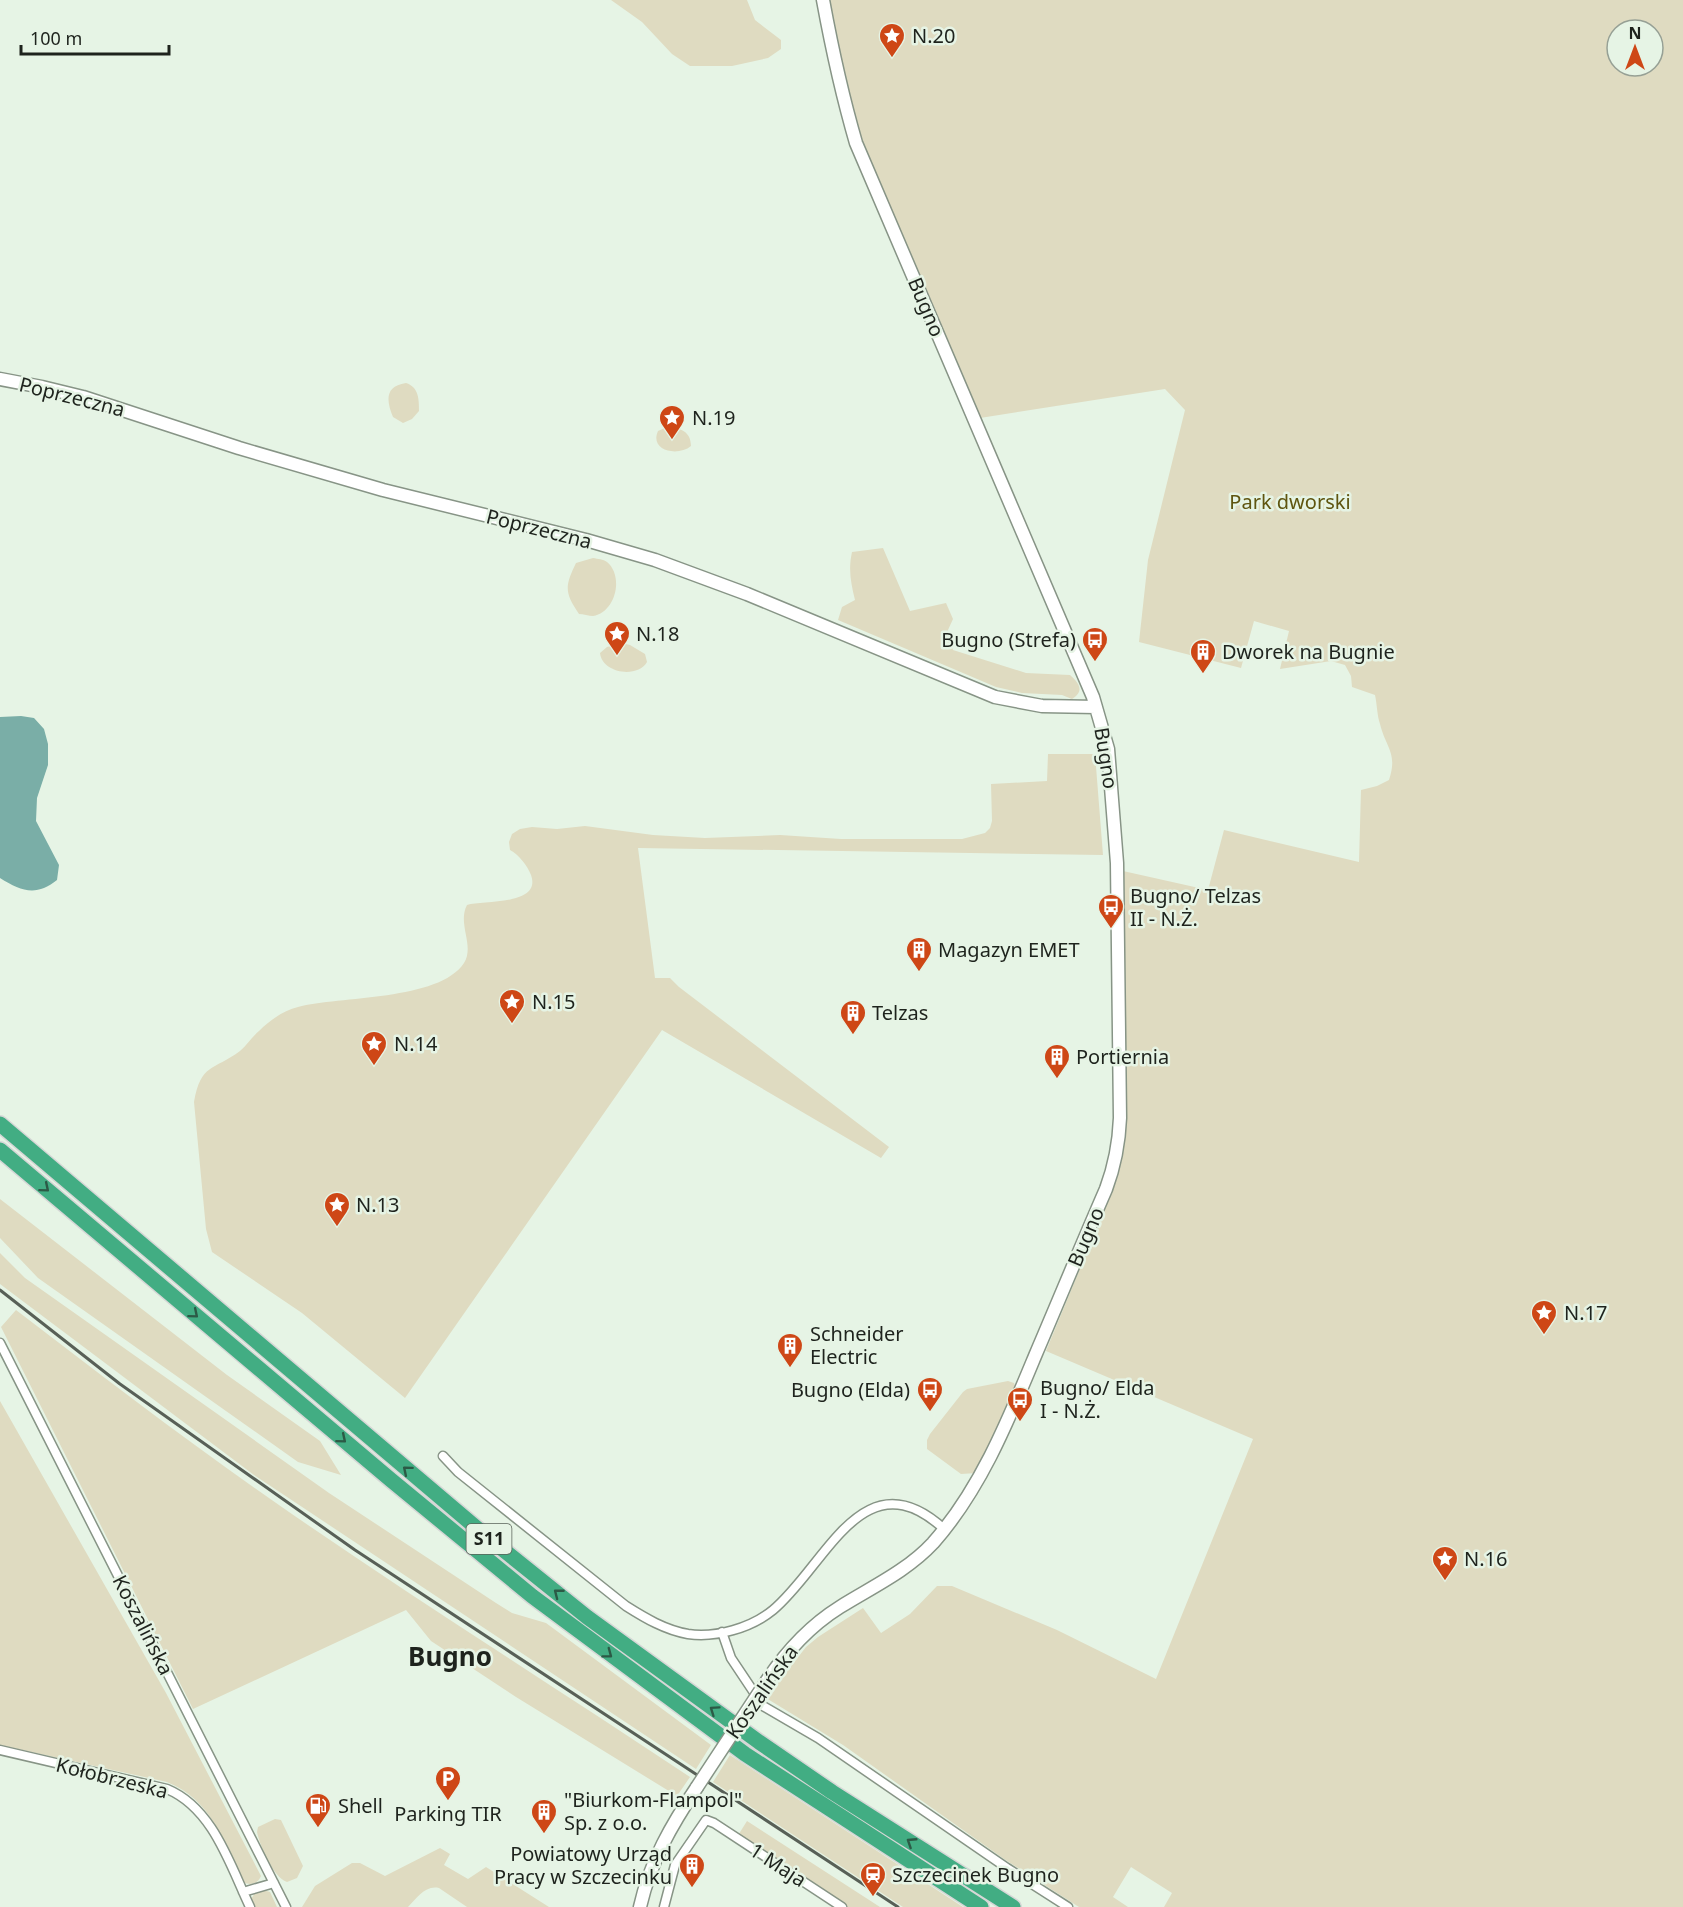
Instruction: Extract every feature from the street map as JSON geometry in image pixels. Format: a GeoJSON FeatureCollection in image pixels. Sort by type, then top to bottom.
{"type":"FeatureCollection","features":[{"type":"Feature","properties":{"kind":"highway","name":"S11"},"geometry":{"type":"LineString","coordinates":[[0,1124],[477,1529],[587,1617],[832,1792],[1013,1907]]}},
{"type":"Feature","properties":{"kind":"highway","name":"S11"},"geometry":{"type":"LineString","coordinates":[[0,1150],[532,1596],[745,1754],[981,1907]]}},
{"type":"Feature","properties":{"kind":"street","name":"Bugno"},"geometry":{"type":"LineString","coordinates":[[823,0],[836,68],[856,142],[1096,707],[1107,749],[1117,863],[1120,1080],[1119,1145],[1114,1166],[1026,1379],[972,1491],[945,1529]]}},
{"type":"Feature","properties":{"kind":"street","name":"Poprzeczna"},"geometry":{"type":"LineString","coordinates":[[0,380],[83,397],[238,448],[372,487],[637,555],[747,594],[988,694],[1026,704],[1068,708],[1096,707]]}},
{"type":"Feature","properties":{"kind":"street","name":"Koszalińska"},"geometry":{"type":"LineString","coordinates":[[0,1343],[286,1907]]}},
{"type":"Feature","properties":{"kind":"street"},"geometry":{"type":"LineString","coordinates":[[443,1456],[458,1472],[626,1606],[668,1629],[688,1634],[708,1635],[745,1626],[772,1611],[796,1588],[842,1529],[858,1515],[873,1507],[892,1504],[914,1508],[931,1517],[945,1529]]}},
{"type":"Feature","properties":{"kind":"street","name":"Koszalińska"},"geometry":{"type":"LineString","coordinates":[[640,1907],[654,1861],[670,1829],[780,1660],[817,1623],[895,1574],[931,1545],[945,1529]]}},
{"type":"Feature","properties":{"kind":"street"},"geometry":{"type":"LineString","coordinates":[[722,1632],[731,1658],[763,1706],[818,1738],[1007,1868],[1068,1907]]}},
{"type":"Feature","properties":{"kind":"street","name":"Kołobrzeska"},"geometry":{"type":"LineString","coordinates":[[0,1750],[167,1789],[181,1796],[196,1807],[208,1821],[250,1907]]}},
{"type":"Feature","properties":{"kind":"street","name":"1 Maja"},"geometry":{"type":"LineString","coordinates":[[664,1907],[675,1865],[706,1821],[714,1823],[842,1907]]}},
{"type":"Feature","properties":{"kind":"street"},"geometry":{"type":"LineString","coordinates":[[243,1892],[274,1883]]}},
{"type":"Feature","properties":{"kind":"green space"},"geometry":{"type":"Polygon","coordinates":[[[611,0],[747,0],[755,20],[781,40],[781,49],[768,58],[732,66],[690,66],[672,54],[642,22],[611,0]]]}},
{"type":"Feature","properties":{"kind":"green space","name":"Park dworski"},"geometry":{"type":"Polygon","coordinates":[[[829,0],[1683,0],[1683,1907],[1164,1907],[1172,1893],[1131,1867],[1113,1897],[1128,1907],[1079,1907],[1004,1859],[843,1745],[766,1698],[806,1647],[818,1637],[863,1608],[881,1633],[910,1614],[937,1586],[952,1586],[1057,1630],[1156,1679],[1253,1439],[1046,1351],[1112,1191],[1123,1150],[1127,1089],[1123,871],[1208,890],[1224,830],[1359,862],[1361,790],[1389,780],[1392,763],[1379,721],[1375,695],[1352,687],[1351,676],[1345,665],[1331,661],[1280,669],[1289,631],[1254,621],[1241,668],[1139,642],[1148,560],[1185,410],[1165,389],[980,418],[862,141],[849,100],[829,0]]]}},
{"type":"Feature","properties":{"kind":"green space"},"geometry":{"type":"Polygon","coordinates":[[[406,383],[416,391],[419,411],[412,419],[403,423],[393,417],[388,400],[394,387],[406,383]]]}},
{"type":"Feature","properties":{"kind":"green space"},"geometry":{"type":"Polygon","coordinates":[[[667,427],[684,431],[691,441],[691,446],[679,451],[666,450],[661,447],[656,438],[658,431],[667,427]]]}},
{"type":"Feature","properties":{"kind":"green space"},"geometry":{"type":"Polygon","coordinates":[[[883,548],[910,611],[946,603],[953,619],[948,630],[953,650],[1026,673],[1070,675],[1079,687],[1076,696],[1072,699],[1062,695],[1022,693],[996,687],[838,620],[842,607],[855,600],[850,571],[852,552],[883,548]]]}},
{"type":"Feature","properties":{"kind":"green space"},"geometry":{"type":"Polygon","coordinates":[[[593,558],[607,562],[612,568],[616,584],[612,601],[607,608],[593,616],[579,614],[571,600],[568,583],[576,563],[593,558]]]}},
{"type":"Feature","properties":{"kind":"green space"},"geometry":{"type":"Polygon","coordinates":[[[621,643],[630,645],[645,654],[647,662],[636,671],[628,672],[613,669],[607,665],[600,653],[607,647],[621,643]]]}},
{"type":"Feature","properties":{"kind":"green space"},"geometry":{"type":"Polygon","coordinates":[[[1048,754],[1095,754],[1103,855],[638,848],[655,978],[670,978],[889,1147],[881,1158],[662,1030],[405,1398],[302,1313],[212,1252],[206,1229],[194,1102],[200,1080],[210,1069],[240,1051],[272,1020],[293,1008],[411,991],[451,975],[464,963],[467,956],[464,912],[467,905],[520,897],[528,892],[532,885],[531,875],[527,868],[520,857],[510,850],[509,842],[512,834],[520,829],[585,826],[653,835],[705,838],[780,835],[841,839],[962,839],[985,833],[990,828],[992,821],[991,784],[1047,781],[1048,754]]]}},
{"type":"Feature","properties":{"kind":"green space"},"geometry":{"type":"Polygon","coordinates":[[[0,1199],[227,1375],[320,1441],[341,1475],[298,1462],[38,1278],[0,1238],[0,1199]]]}},
{"type":"Feature","properties":{"kind":"green space"},"geometry":{"type":"Polygon","coordinates":[[[0,1253],[25,1278],[329,1493],[512,1613],[546,1623],[711,1745],[696,1769],[254,1475],[0,1284],[0,1253]]]}},
{"type":"Feature","properties":{"kind":"green space"},"geometry":{"type":"Polygon","coordinates":[[[16,1310],[254,1488],[690,1777],[677,1796],[516,1697],[431,1641],[406,1610],[193,1709],[1,1327],[16,1310]]]}},
{"type":"Feature","properties":{"kind":"green space"},"geometry":{"type":"Polygon","coordinates":[[[1008,1381],[1014,1383],[1016,1389],[977,1473],[961,1474],[927,1449],[930,1434],[963,1392],[967,1389],[1008,1381]]]}},
{"type":"Feature","properties":{"kind":"green space"},"geometry":{"type":"Polygon","coordinates":[[[0,1401],[166,1693],[261,1876],[254,1884],[243,1882],[214,1823],[195,1799],[182,1790],[167,1782],[0,1745],[0,1401]]]}},
{"type":"Feature","properties":{"kind":"green space"},"geometry":{"type":"Polygon","coordinates":[[[730,1755],[963,1907],[903,1907],[713,1782],[730,1755]]]}},
{"type":"Feature","properties":{"kind":"green space"},"geometry":{"type":"Polygon","coordinates":[[[275,1819],[281,1820],[303,1866],[297,1878],[287,1882],[272,1868],[257,1832],[258,1827],[275,1819]]]}},
{"type":"Feature","properties":{"kind":"green space"},"geometry":{"type":"Polygon","coordinates":[[[747,1821],[880,1907],[847,1907],[737,1837],[747,1821]]]}},
{"type":"Feature","properties":{"kind":"green space"},"geometry":{"type":"Polygon","coordinates":[[[440,1848],[450,1854],[444,1865],[468,1879],[486,1867],[549,1907],[467,1907],[439,1888],[430,1888],[408,1907],[302,1907],[315,1886],[352,1863],[360,1863],[385,1876],[440,1848]]]}},
{"type":"Feature","properties":{"kind":"green space"},"geometry":{"type":"Polygon","coordinates":[[[263,1890],[270,1892],[277,1907],[255,1907],[251,1899],[255,1893],[263,1890]]]}},
{"type":"Feature","properties":{"kind":"water"},"geometry":{"type":"Polygon","coordinates":[[[0,717],[34,718],[44,729],[48,744],[48,765],[37,798],[36,821],[59,865],[57,880],[42,889],[35,890],[22,889],[0,878],[0,717]]]}},
{"type":"Feature","properties":{"kind":"railway"},"geometry":{"type":"LineString","coordinates":[[0,1290],[120,1384],[355,1550],[898,1907]]}},
{"type":"Feature","properties":{"kind":"place","name":"N.20"},"geometry":{"type":"Point","coordinates":[892,59]}},
{"type":"Feature","properties":{"kind":"place","name":"N.19"},"geometry":{"type":"Point","coordinates":[672,441]}},
{"type":"Feature","properties":{"kind":"place","name":"N.18"},"geometry":{"type":"Point","coordinates":[617,657]}},
{"type":"Feature","properties":{"kind":"place","name":"Bugno (Strefa)"},"geometry":{"type":"Point","coordinates":[1095,663]}},
{"type":"Feature","properties":{"kind":"place","name":"Dworek na Bugnie"},"geometry":{"type":"Point","coordinates":[1203,675]}},
{"type":"Feature","properties":{"kind":"place","name":"Bugno/ Telzas II - N.Ż."},"geometry":{"type":"Point","coordinates":[1111,930]}},
{"type":"Feature","properties":{"kind":"place","name":"Magazyn EMET"},"geometry":{"type":"Point","coordinates":[919,973]}},
{"type":"Feature","properties":{"kind":"place","name":"N.15"},"geometry":{"type":"Point","coordinates":[512,1025]}},
{"type":"Feature","properties":{"kind":"place","name":"Telzas"},"geometry":{"type":"Point","coordinates":[853,1036]}},
{"type":"Feature","properties":{"kind":"place","name":"N.14"},"geometry":{"type":"Point","coordinates":[374,1067]}},
{"type":"Feature","properties":{"kind":"place","name":"Portiernia"},"geometry":{"type":"Point","coordinates":[1057,1080]}},
{"type":"Feature","properties":{"kind":"place","name":"N.13"},"geometry":{"type":"Point","coordinates":[337,1228]}},
{"type":"Feature","properties":{"kind":"place","name":"N.17"},"geometry":{"type":"Point","coordinates":[1544,1336]}},
{"type":"Feature","properties":{"kind":"place","name":"Schneider Electric"},"geometry":{"type":"Point","coordinates":[790,1369]}},
{"type":"Feature","properties":{"kind":"place","name":"Bugno (Elda)"},"geometry":{"type":"Point","coordinates":[930,1413]}},
{"type":"Feature","properties":{"kind":"place","name":"Bugno/ Elda I - N.Ż."},"geometry":{"type":"Point","coordinates":[1020,1423]}},
{"type":"Feature","properties":{"kind":"place","name":"N.16"},"geometry":{"type":"Point","coordinates":[1445,1582]}},
{"type":"Feature","properties":{"kind":"place","name":"Parking TIR"},"geometry":{"type":"Point","coordinates":[448,1802]}},
{"type":"Feature","properties":{"kind":"place","name":"Shell"},"geometry":{"type":"Point","coordinates":[318,1829]}},
{"type":"Feature","properties":{"kind":"place","name":"\"Biurkom-Flampol\" Sp. z o.o."},"geometry":{"type":"Point","coordinates":[544,1835]}},
{"type":"Feature","properties":{"kind":"place","name":"Powiatowy Urząd Pracy w Szczecinku"},"geometry":{"type":"Point","coordinates":[692,1889]}},
{"type":"Feature","properties":{"kind":"place","name":"Szczecinek Bugno"},"geometry":{"type":"Point","coordinates":[873,1898]}},
{"type":"Feature","properties":{"kind":"district","name":"Bugno"},"geometry":{"type":"Point","coordinates":[450,1657]}}]}
